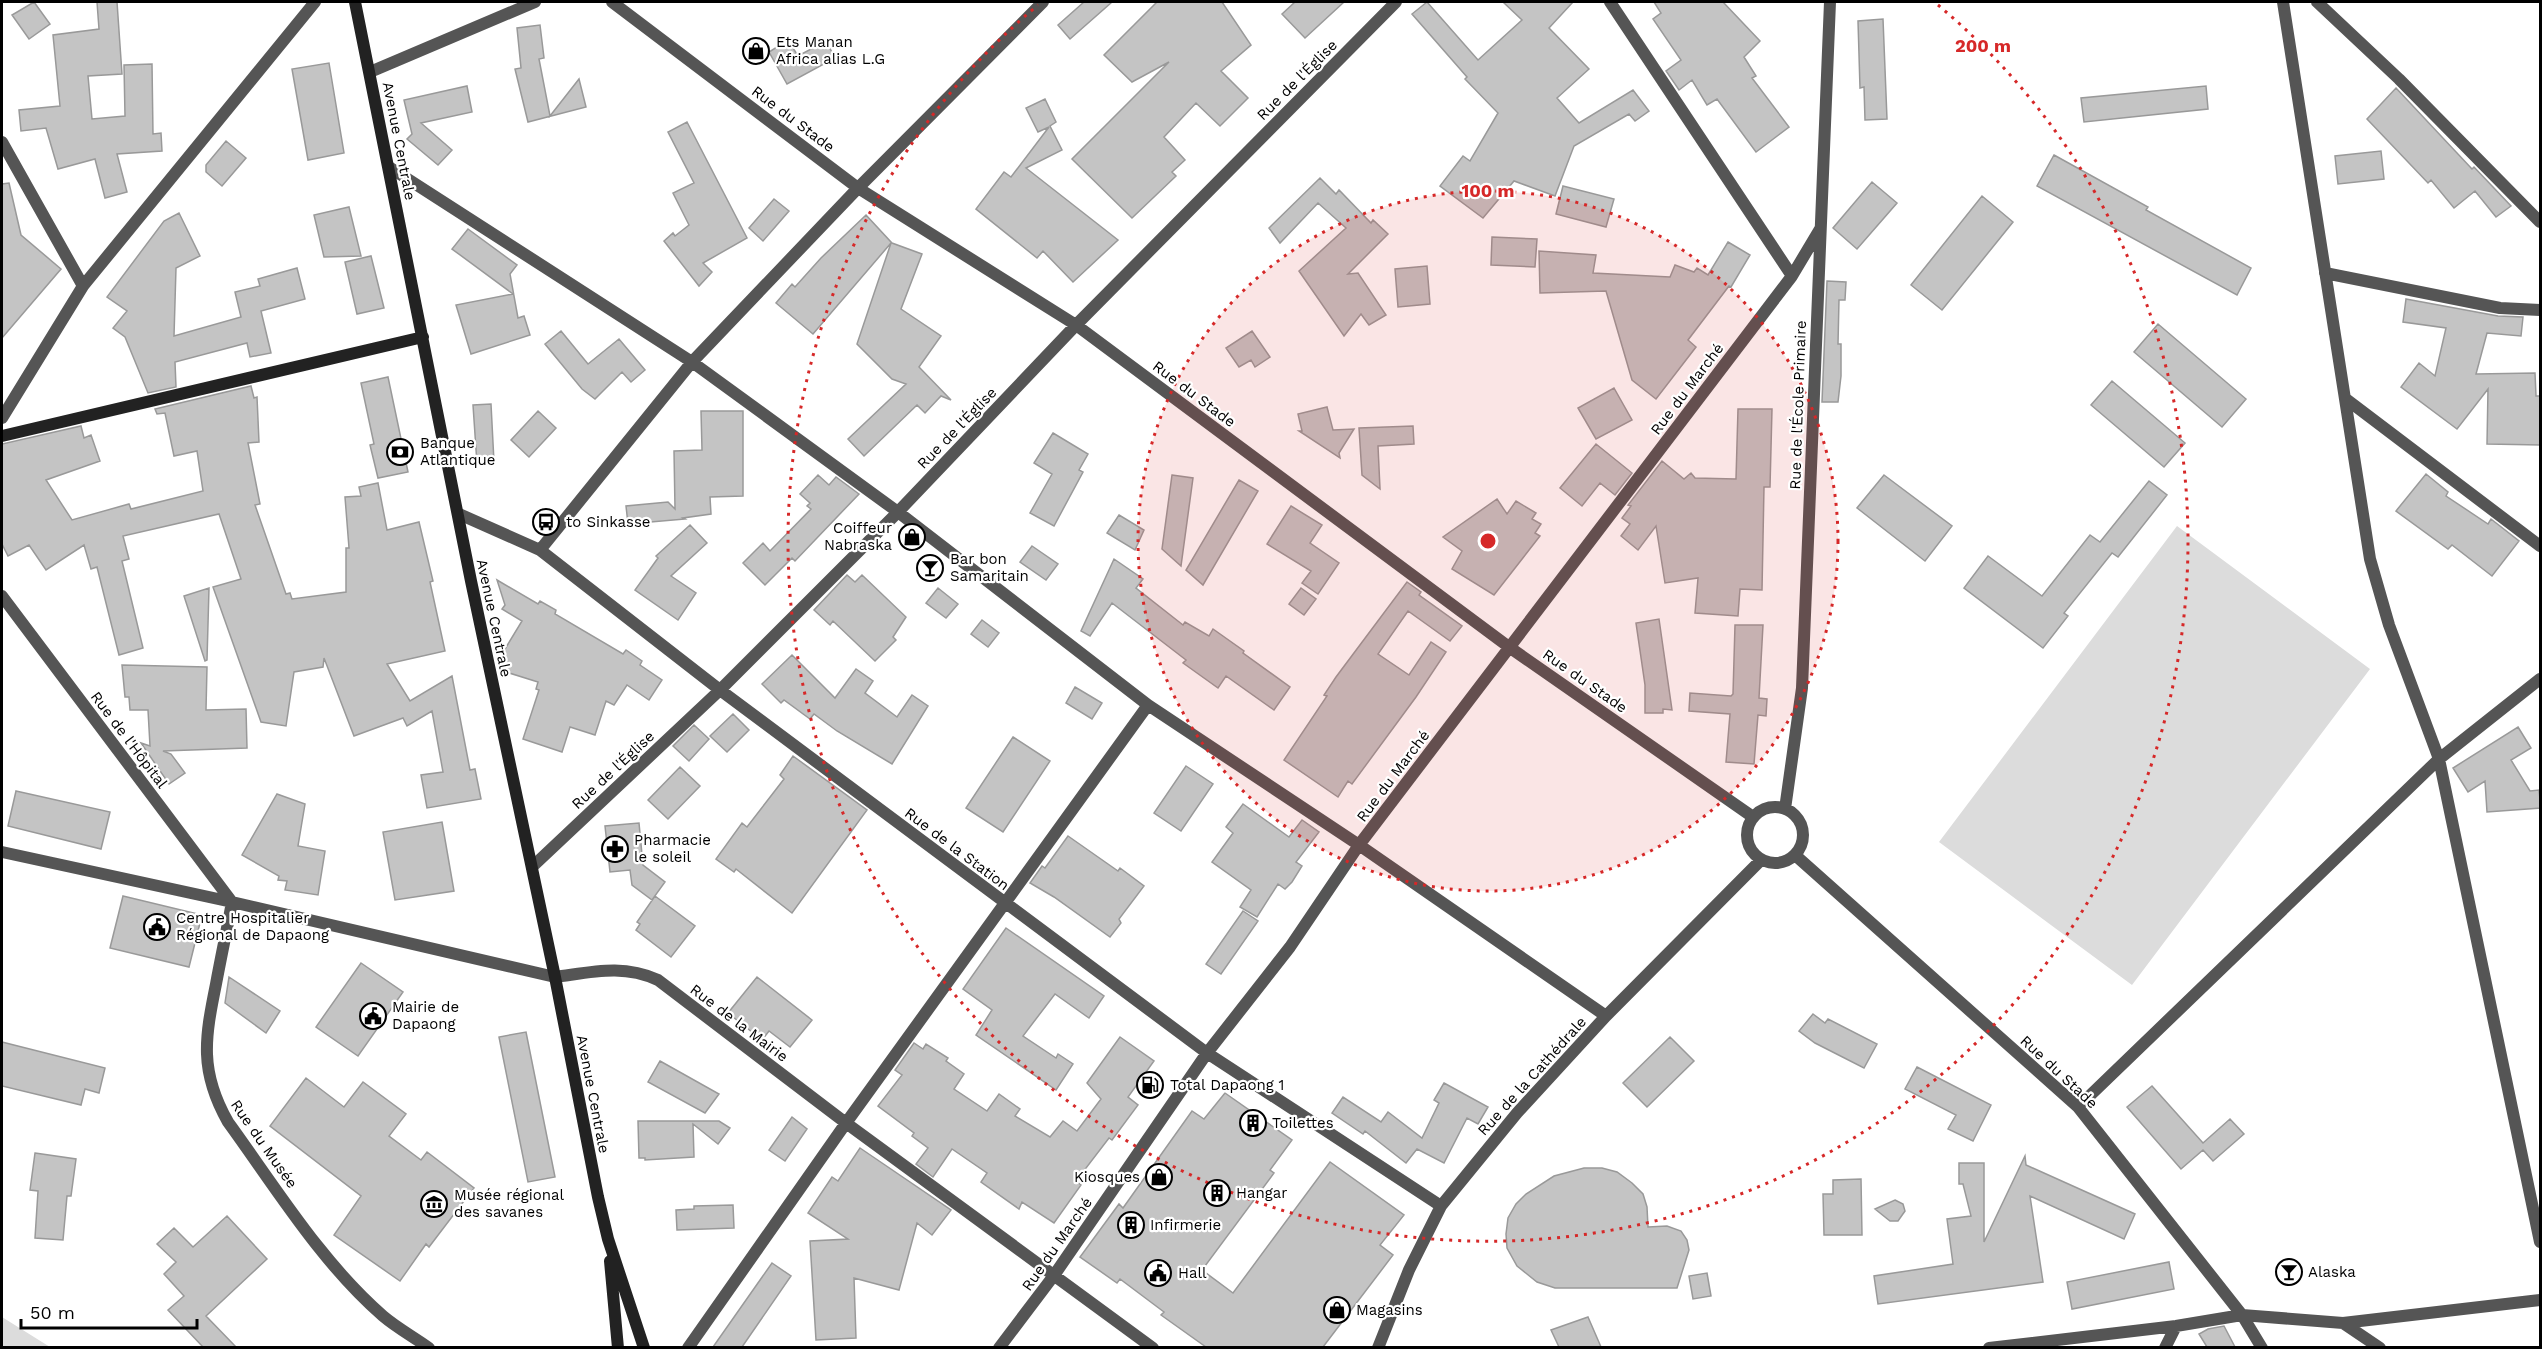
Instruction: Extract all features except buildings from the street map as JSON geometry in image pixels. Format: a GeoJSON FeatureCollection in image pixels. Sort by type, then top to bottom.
{"type":"FeatureCollection","features":[{"type":"Feature","properties":{"kind":"main road","name":"Avenue Centrale"},"geometry":{"type":"LineString","coordinates":[[355,2],[608,1239],[618,1347]]}},
{"type":"Feature","properties":{"kind":"main road"},"geometry":{"type":"LineString","coordinates":[[2,436],[423,337]]}},
{"type":"Feature","properties":{"kind":"main road","name":"Avenue Centrale"},"geometry":{"type":"LineString","coordinates":[[608,1239],[644,1347]]}},
{"type":"Feature","properties":{"kind":"street"},"geometry":{"type":"LineString","coordinates":[[2,418],[83,286],[315,2]]}},
{"type":"Feature","properties":{"kind":"street"},"geometry":{"type":"LineString","coordinates":[[370,72],[536,2]]}},
{"type":"Feature","properties":{"kind":"street","name":"Rue du Stade"},"geometry":{"type":"LineString","coordinates":[[612,2],[858,188],[1076,325],[1509,646],[1753,817]]}},
{"type":"Feature","properties":{"kind":"street"},"geometry":{"type":"LineString","coordinates":[[540,550],[692,362],[858,188],[1043,2]]}},
{"type":"Feature","properties":{"kind":"street","name":"Rue de l'Église"},"geometry":{"type":"LineString","coordinates":[[532,867],[720,690],[898,512],[1076,325],[1396,2]]}},
{"type":"Feature","properties":{"kind":"street"},"geometry":{"type":"LineString","coordinates":[[1610,2],[1792,276]]}},
{"type":"Feature","properties":{"kind":"street","name":"Rue de l'École Primaire"},"geometry":{"type":"LineString","coordinates":[[1785,809],[1802,688],[1830,2]]}},
{"type":"Feature","properties":{"kind":"street"},"geometry":{"type":"LineString","coordinates":[[2283,2],[2370,559],[2389,625],[2439,759],[2541,1242]]}},
{"type":"Feature","properties":{"kind":"street"},"geometry":{"type":"LineString","coordinates":[[2317,2],[2399,79],[2541,222]]}},
{"type":"Feature","properties":{"kind":"street"},"geometry":{"type":"LineString","coordinates":[[2,142],[83,286]]}},
{"type":"Feature","properties":{"kind":"street"},"geometry":{"type":"LineString","coordinates":[[389,167],[692,362],[898,512],[1148,705],[1359,845],[1606,1016]]}},
{"type":"Feature","properties":{"kind":"street","name":"Rue du Marché"},"geometry":{"type":"LineString","coordinates":[[999,1347],[1055,1274],[1207,1053],[1290,947],[1359,845],[1792,276],[1820,229]]}},
{"type":"Feature","properties":{"kind":"street"},"geometry":{"type":"LineString","coordinates":[[2325,273],[2500,308],[2541,310]]}},
{"type":"Feature","properties":{"kind":"street"},"geometry":{"type":"LineString","coordinates":[[2346,399],[2541,546]]}},
{"type":"Feature","properties":{"kind":"street","name":"Rue de la Station"},"geometry":{"type":"LineString","coordinates":[[459,514],[540,550],[720,690],[1207,1053],[1440,1206]]}},
{"type":"Feature","properties":{"kind":"street","name":"Rue de l'Hôpital"},"geometry":{"type":"LineString","coordinates":[[2,596],[232,902]]}},
{"type":"Feature","properties":{"kind":"street"},"geometry":{"type":"LineString","coordinates":[[2078,1107],[2439,759],[2541,679]]}},
{"type":"Feature","properties":{"kind":"street"},"geometry":{"type":"LineString","coordinates":[[687,1347],[1148,705]]}},
{"type":"Feature","properties":{"kind":"street"},"geometry":{"type":"LineString","coordinates":[[1767,808],[1785,809],[1793,814],[1802,829],[1800,847],[1796,855],[1779,863],[1761,860],[1753,854],[1746,836],[1748,826],[1753,817],[1767,808]]}},
{"type":"Feature","properties":{"kind":"street","name":"Rue de la Mairie"},"geometry":{"type":"LineString","coordinates":[[2,852],[555,976],[627,970],[658,980],[846,1123],[1153,1347]]}},
{"type":"Feature","properties":{"kind":"street","name":"Rue du Stade"},"geometry":{"type":"LineString","coordinates":[[1796,855],[2078,1107],[2242,1315],[2262,1347]]}},
{"type":"Feature","properties":{"kind":"street","name":"Rue de la Cathédrale"},"geometry":{"type":"LineString","coordinates":[[1378,1347],[1409,1270],[1440,1206],[1517,1113],[1606,1016],[1761,860]]}},
{"type":"Feature","properties":{"kind":"street","name":"Rue du Musée"},"geometry":{"type":"LineString","coordinates":[[232,902],[206,1033],[210,1080],[217,1104],[320,1248],[350,1284],[384,1317],[429,1347]]}},
{"type":"Feature","properties":{"kind":"street"},"geometry":{"type":"LineString","coordinates":[[1989,1347],[2176,1326],[2242,1315],[2343,1323],[2541,1300]]}},
{"type":"Feature","properties":{"kind":"street"},"geometry":{"type":"LineString","coordinates":[[2343,1323],[2380,1347]]}},
{"type":"Feature","properties":{"kind":"street"},"geometry":{"type":"LineString","coordinates":[[2165,1347],[2176,1326]]}},
{"type":"Feature","properties":{"kind":"shaded area"},"geometry":{"type":"Polygon","coordinates":[[[2177,526],[2370,669],[2132,985],[1939,842],[2177,526]]]}},
{"type":"Feature","properties":{"kind":"shaded area"},"geometry":{"type":"Polygon","coordinates":[[[2,1317],[50,1347],[2,1347],[2,1317]]]}},
{"type":"Feature","properties":{"kind":"place","name":"Ets Manan Africa alias L.G"},"geometry":{"type":"Point","coordinates":[756,51]}},
{"type":"Feature","properties":{"kind":"place","name":"Banque Atlantique"},"geometry":{"type":"Point","coordinates":[400,452]}},
{"type":"Feature","properties":{"kind":"place","name":"to Sinkasse"},"geometry":{"type":"Point","coordinates":[546,522]}},
{"type":"Feature","properties":{"kind":"place","name":"Coiffeur Nabraska"},"geometry":{"type":"Point","coordinates":[912,537]}},
{"type":"Feature","properties":{"kind":"place","name":"Bar bon Samaritain"},"geometry":{"type":"Point","coordinates":[930,568]}},
{"type":"Feature","properties":{"kind":"place","name":"Pharmacie le soleil"},"geometry":{"type":"Point","coordinates":[615,849]}},
{"type":"Feature","properties":{"kind":"place","name":"Centre Hospitalier Régional de Dapaong"},"geometry":{"type":"Point","coordinates":[157,927]}},
{"type":"Feature","properties":{"kind":"place","name":"Mairie de Dapaong"},"geometry":{"type":"Point","coordinates":[373,1016]}},
{"type":"Feature","properties":{"kind":"place","name":"Total Dapaong 1"},"geometry":{"type":"Point","coordinates":[1150,1085]}},
{"type":"Feature","properties":{"kind":"place","name":"Toilettes"},"geometry":{"type":"Point","coordinates":[1253,1123]}},
{"type":"Feature","properties":{"kind":"place","name":"Kiosques"},"geometry":{"type":"Point","coordinates":[1159,1177]}},
{"type":"Feature","properties":{"kind":"place","name":"Hangar"},"geometry":{"type":"Point","coordinates":[1217,1193]}},
{"type":"Feature","properties":{"kind":"place","name":"Musée régional des savanes"},"geometry":{"type":"Point","coordinates":[434,1204]}},
{"type":"Feature","properties":{"kind":"place","name":"Infirmerie"},"geometry":{"type":"Point","coordinates":[1131,1225]}},
{"type":"Feature","properties":{"kind":"place","name":"Alaska"},"geometry":{"type":"Point","coordinates":[2289,1272]}},
{"type":"Feature","properties":{"kind":"place","name":"Hall"},"geometry":{"type":"Point","coordinates":[1158,1273]}},
{"type":"Feature","properties":{"kind":"place","name":"Magasins"},"geometry":{"type":"Point","coordinates":[1337,1310]}}]}
